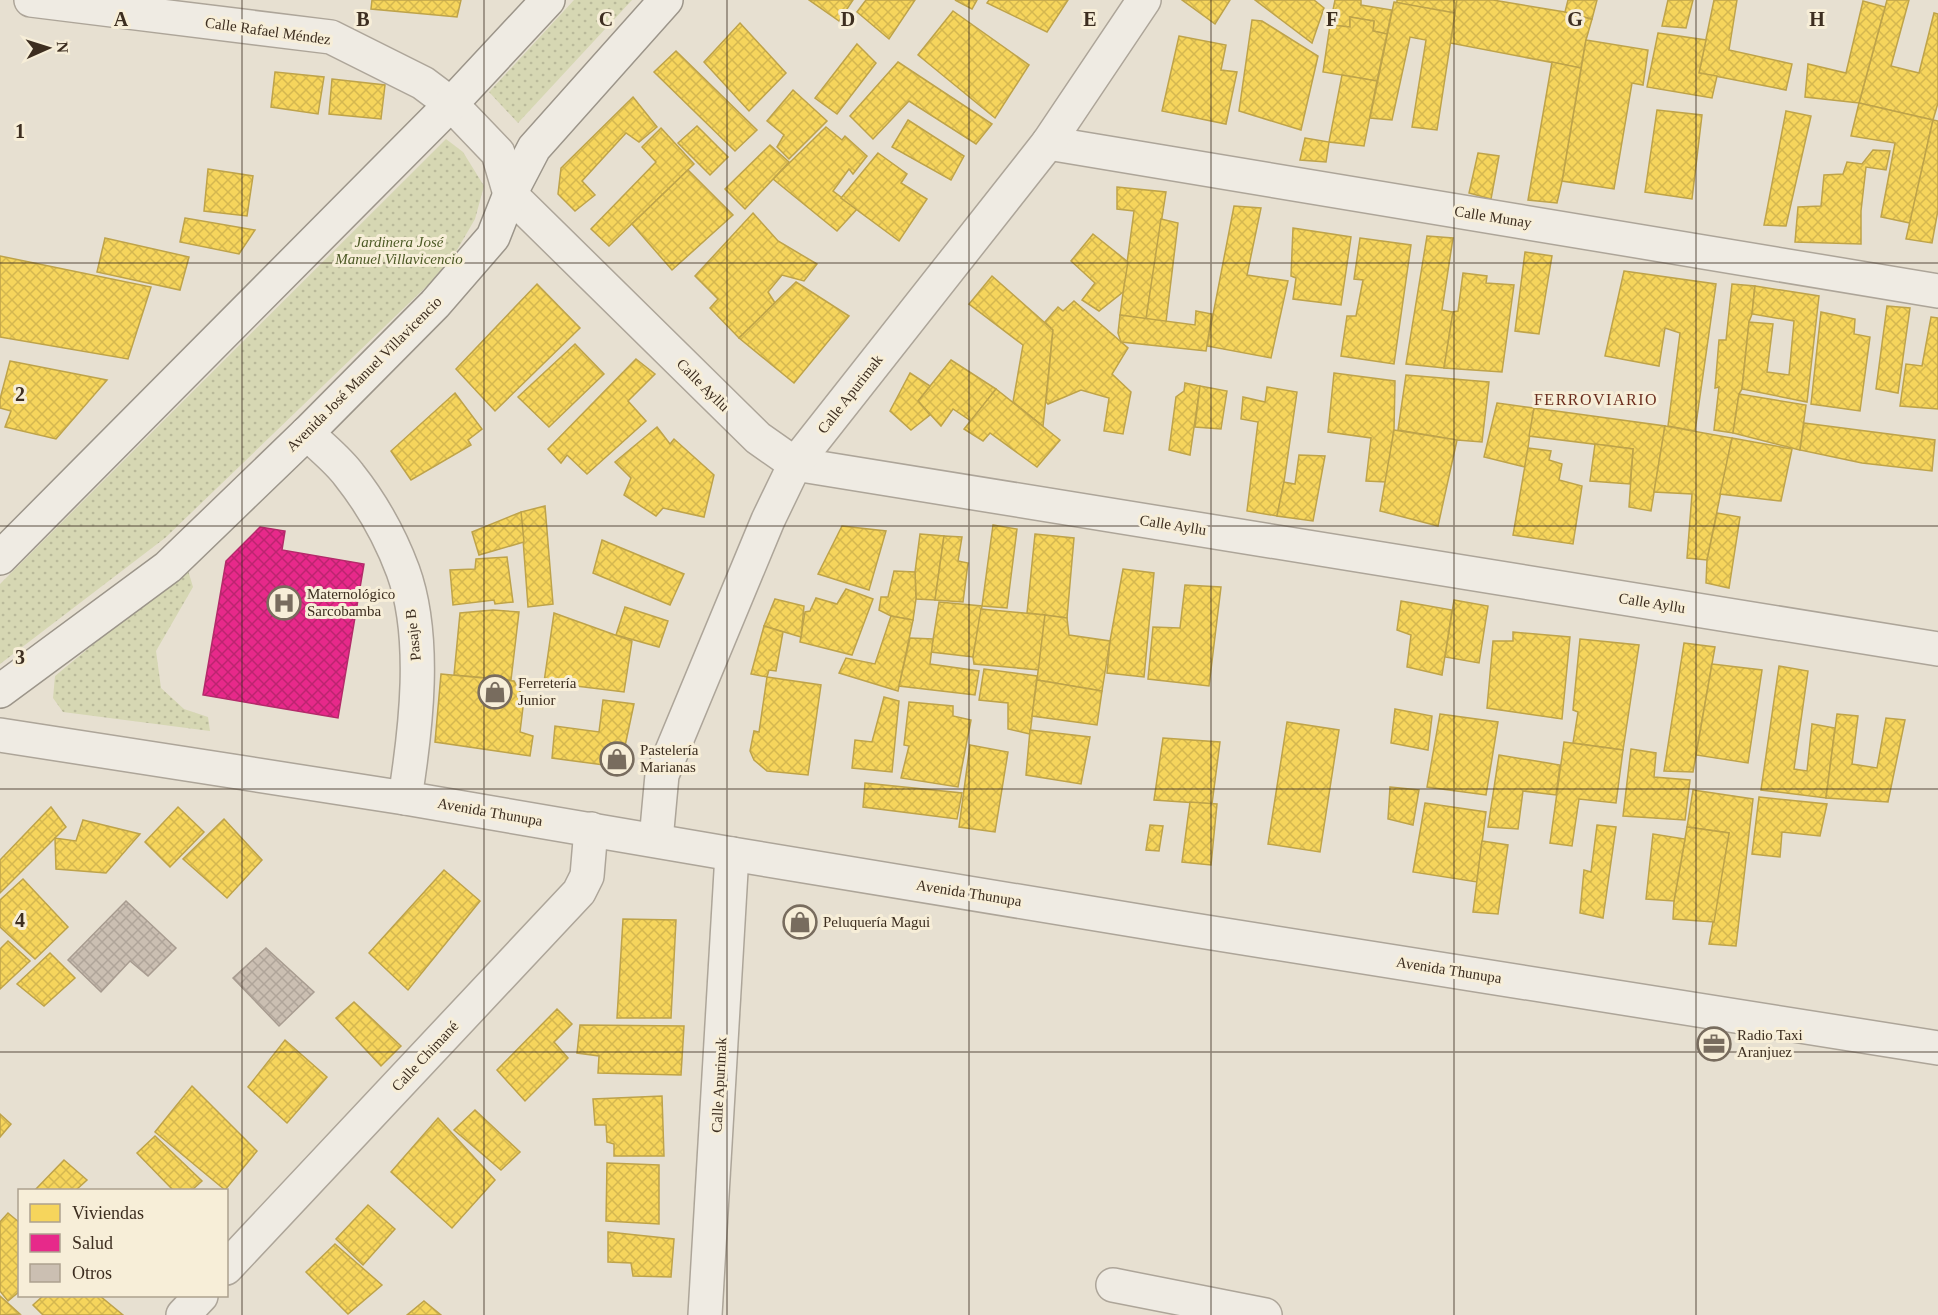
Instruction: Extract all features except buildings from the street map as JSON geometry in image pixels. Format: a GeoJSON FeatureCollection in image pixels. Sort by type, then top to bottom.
{"type":"FeatureCollection","features":[{"type":"Feature","properties":{"kind":"street","name":"Calle Rafael Méndez"},"geometry":{"type":"LineString","coordinates":[[31,0],[331,37],[423,83],[451,104],[498,153],[510,194]]}},
{"type":"Feature","properties":{"kind":"street"},"geometry":{"type":"LineString","coordinates":[[0,558],[451,104],[548,0]]}},
{"type":"Feature","properties":{"kind":"street","name":"Avenida José Manuel Villavicencio"},"geometry":{"type":"LineString","coordinates":[[0,691],[168,567],[307,433],[435,304],[493,237],[510,194],[534,148],[666,0]]}},
{"type":"Feature","properties":{"kind":"street","name":"Calle Apurimak"},"geometry":{"type":"LineString","coordinates":[[656,840],[662,775],[768,520],[795,464],[1048,143],[1144,0]]}},
{"type":"Feature","properties":{"kind":"street","name":"Calle Munay"},"geometry":{"type":"LineString","coordinates":[[1048,143],[1938,291]]}},
{"type":"Feature","properties":{"kind":"street","name":"Calle Ayllu"},"geometry":{"type":"LineString","coordinates":[[510,194],[758,438],[795,464],[1938,649]]}},
{"type":"Feature","properties":{"kind":"street","name":"Pasaje B"},"geometry":{"type":"LineString","coordinates":[[307,433],[348,473],[380,520],[403,572],[416,628],[417,685],[414,740],[405,798]]}},
{"type":"Feature","properties":{"kind":"street","name":"Avenida Thunupa"},"geometry":{"type":"LineString","coordinates":[[0,735],[405,798],[1193,930],[1938,1048]]}},
{"type":"Feature","properties":{"kind":"street","name":"Calle Chimané"},"geometry":{"type":"LineString","coordinates":[[228,1266],[579,892],[586,876],[591,829]]}},
{"type":"Feature","properties":{"kind":"street","name":"Calle Apurimak"},"geometry":{"type":"LineString","coordinates":[[705,1315],[732,854]]}},
{"type":"Feature","properties":{"kind":"street"},"geometry":{"type":"LineString","coordinates":[[1113,1285],[1265,1315]]}},
{"type":"Feature","properties":{"kind":"street"},"geometry":{"type":"LineString","coordinates":[[183,1315],[200,1297]]}},
{"type":"Feature","properties":{"kind":"green space"},"geometry":{"type":"Polygon","coordinates":[[[574,0],[632,0],[518,123],[489,92],[574,0]]]}},
{"type":"Feature","properties":{"kind":"green space","name":"Jardinera José Manuel Villavicencio"},"geometry":{"type":"Polygon","coordinates":[[[446,139],[463,152],[484,186],[475,219],[457,250],[432,281],[165,538],[0,664],[0,584],[446,139]]]}},
{"type":"Feature","properties":{"kind":"green space"},"geometry":{"type":"Polygon","coordinates":[[[187,567],[193,587],[156,651],[161,688],[184,709],[208,717],[210,731],[63,712],[53,698],[55,676],[187,567]]]}},
{"type":"Feature","properties":{"kind":"place","name":"Maternológico Sarcobamba"},"geometry":{"type":"Point","coordinates":[284,603]}},
{"type":"Feature","properties":{"kind":"place","name":"Ferretería Junior"},"geometry":{"type":"Point","coordinates":[495,692]}},
{"type":"Feature","properties":{"kind":"place","name":"Pastelería Marianas"},"geometry":{"type":"Point","coordinates":[617,759]}},
{"type":"Feature","properties":{"kind":"place","name":"Peluquería Magui"},"geometry":{"type":"Point","coordinates":[800,922]}},
{"type":"Feature","properties":{"kind":"place","name":"Radio Taxi Aranjuez"},"geometry":{"type":"Point","coordinates":[1714,1044]}},
{"type":"Feature","properties":{"kind":"district","name":"FERROVIARIO"},"geometry":{"type":"Point","coordinates":[1596,399]}}]}
